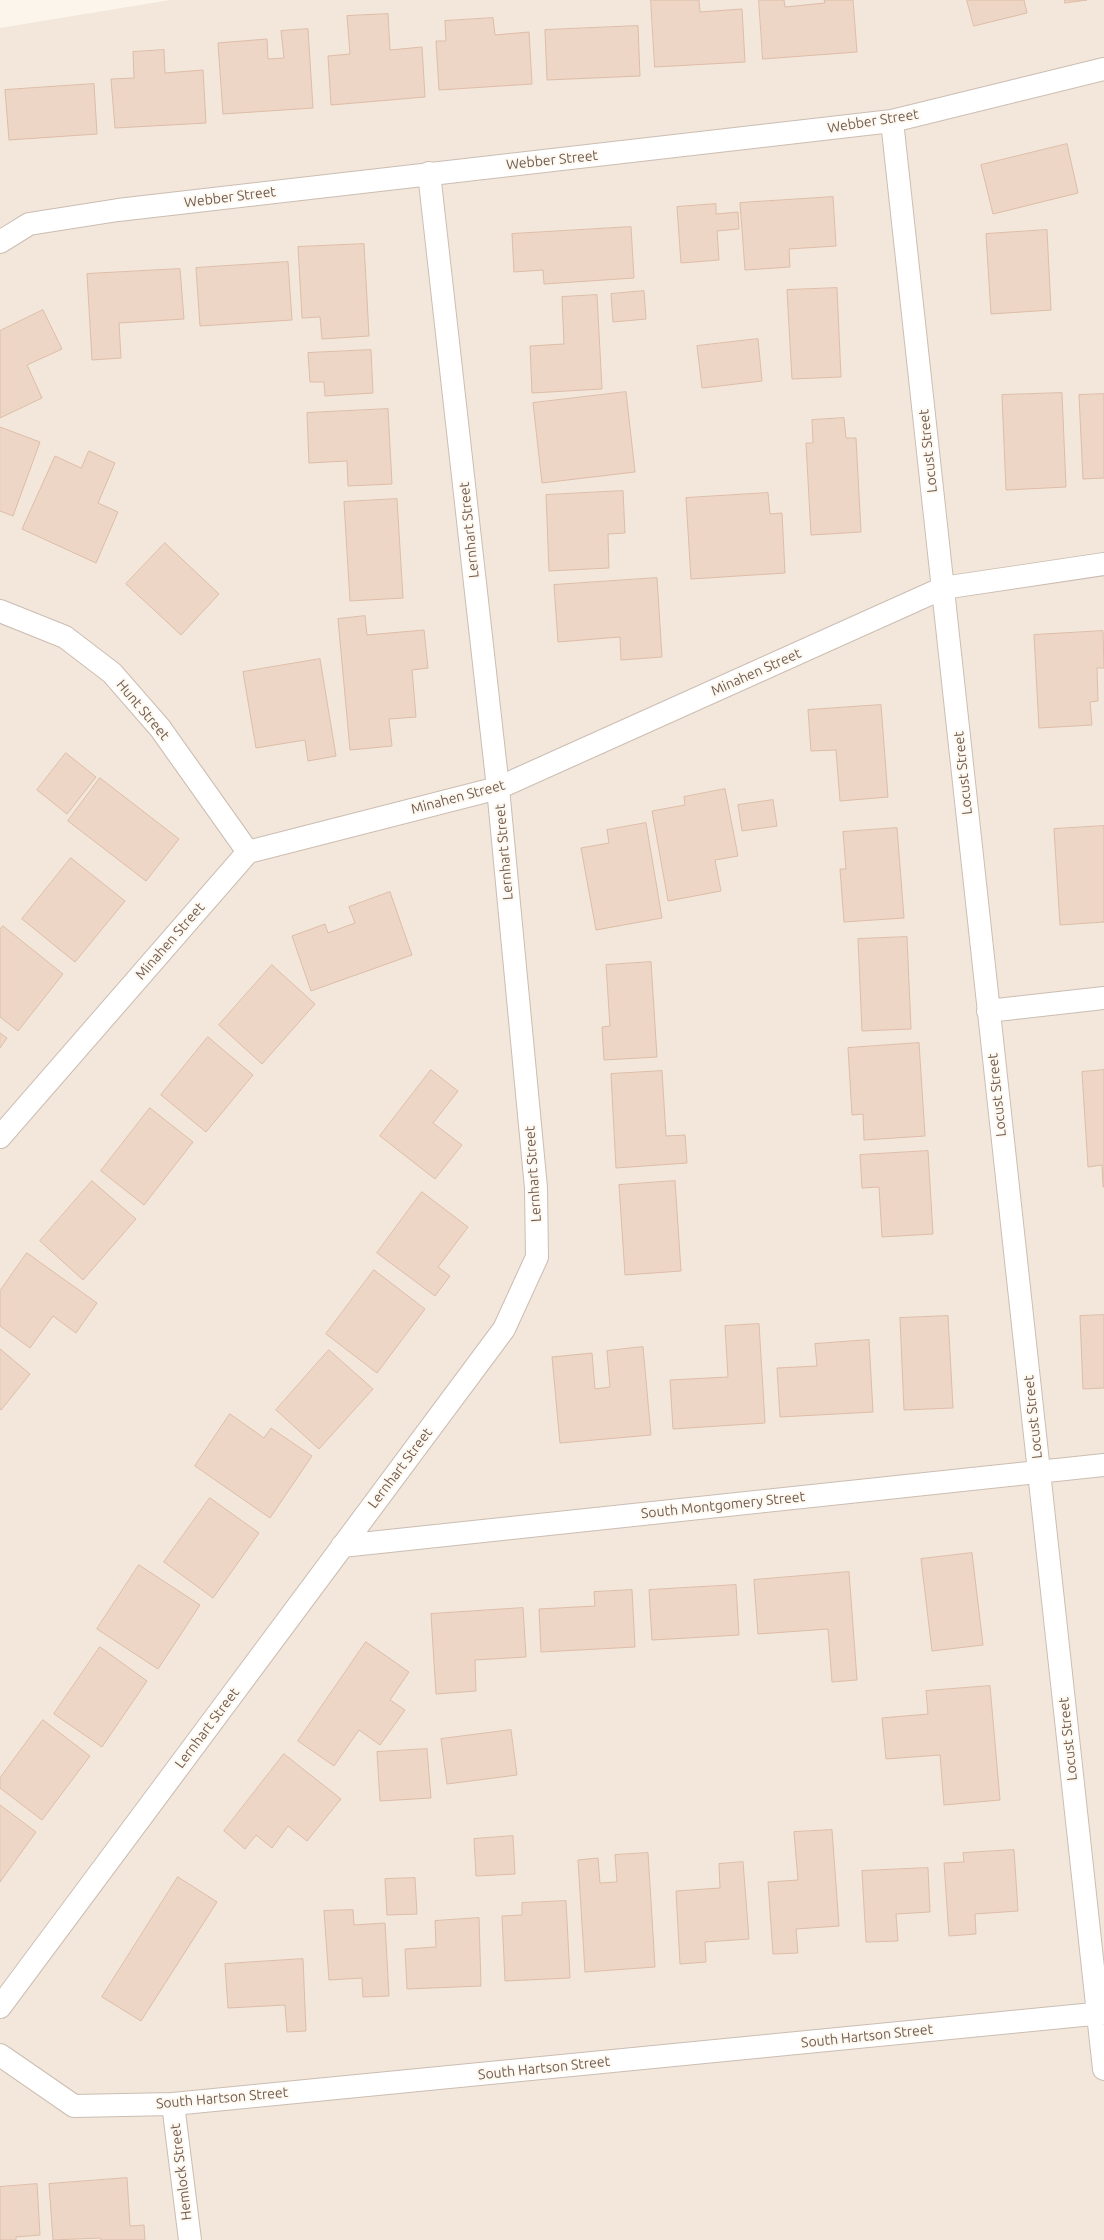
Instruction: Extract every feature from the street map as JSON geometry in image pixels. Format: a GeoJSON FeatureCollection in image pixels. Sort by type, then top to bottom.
{"type":"FeatureCollection","features":[{"type":"Feature","properties":{"kind":"street","name":"Webber Street"},"geometry":{"type":"LineString","coordinates":[[0,242],[29,224],[118,210],[429,173],[892,121],[1104,69]]}},
{"type":"Feature","properties":{"kind":"street","name":"Locust Street"},"geometry":{"type":"LineString","coordinates":[[892,121],[988,1011],[1101,2013],[1104,2069]]}},
{"type":"Feature","properties":{"kind":"street","name":"Lernhart Street"},"geometry":{"type":"LineString","coordinates":[[0,2007],[504,1329],[537,1257],[536,1188],[498,788],[429,173]]}},
{"type":"Feature","properties":{"kind":"street","name":"Minahen Street"},"geometry":{"type":"LineString","coordinates":[[0,1137],[248,852],[498,788],[943,588],[1104,564]]}},
{"type":"Feature","properties":{"kind":"street","name":"Hunt Street"},"geometry":{"type":"LineString","coordinates":[[0,611],[65,637],[112,673],[160,728],[248,852]]}},
{"type":"Feature","properties":{"kind":"street"},"geometry":{"type":"LineString","coordinates":[[988,1011],[1104,998]]}},
{"type":"Feature","properties":{"kind":"street","name":"South Montgomery Street"},"geometry":{"type":"LineString","coordinates":[[342,1546],[1104,1465]]}},
{"type":"Feature","properties":{"kind":"street","name":"South Hartson Street"},"geometry":{"type":"LineString","coordinates":[[0,2055],[74,2106],[173,2104],[1101,2013]]}},
{"type":"Feature","properties":{"kind":"street","name":"Hemlock Street"},"geometry":{"type":"LineString","coordinates":[[173,2104],[190,2240]]}},
{"type":"Feature","properties":{"kind":"shaded area"},"geometry":{"type":"Polygon","coordinates":[[[170,0],[1104,0],[1104,2240],[0,2240],[0,28],[170,0]]]}},
{"type":"Feature","properties":{"kind":"building"},"geometry":{"type":"Polygon","coordinates":[[[651,0],[699,0],[700,12],[742,9],[745,62],[655,67],[651,0]]]}},
{"type":"Feature","properties":{"kind":"building"},"geometry":{"type":"Polygon","coordinates":[[[759,0],[784,0],[785,7],[825,3],[824,0],[853,0],[857,52],[763,59],[759,0]]]}},
{"type":"Feature","properties":{"kind":"building"},"geometry":{"type":"Polygon","coordinates":[[[967,0],[1024,0],[1027,13],[974,26],[967,0]]]}},
{"type":"Feature","properties":{"kind":"building"},"geometry":{"type":"Polygon","coordinates":[[[1065,0],[1087,0],[1065,3],[1065,0]]]}},
{"type":"Feature","properties":{"kind":"building"},"geometry":{"type":"Polygon","coordinates":[[[388,14],[390,50],[422,47],[425,97],[331,105],[328,56],[350,54],[347,16],[388,14]]]}},
{"type":"Feature","properties":{"kind":"building"},"geometry":{"type":"Polygon","coordinates":[[[493,18],[495,35],[529,32],[532,84],[439,90],[436,41],[446,41],[445,21],[493,18]]]}},
{"type":"Feature","properties":{"kind":"building"},"geometry":{"type":"Polygon","coordinates":[[[638,26],[640,76],[547,80],[545,30],[638,26]]]}},
{"type":"Feature","properties":{"kind":"building"},"geometry":{"type":"Polygon","coordinates":[[[308,29],[313,108],[223,114],[218,43],[267,39],[268,59],[284,58],[281,31],[308,29]]]}},
{"type":"Feature","properties":{"kind":"building"},"geometry":{"type":"Polygon","coordinates":[[[164,50],[165,73],[203,70],[206,123],[115,128],[111,79],[134,78],[133,52],[164,50]]]}},
{"type":"Feature","properties":{"kind":"building"},"geometry":{"type":"Polygon","coordinates":[[[94,84],[97,134],[9,140],[5,90],[94,84]]]}},
{"type":"Feature","properties":{"kind":"building"},"geometry":{"type":"Polygon","coordinates":[[[1067,144],[1078,193],[993,214],[981,165],[1067,144]]]}},
{"type":"Feature","properties":{"kind":"building"},"geometry":{"type":"Polygon","coordinates":[[[833,197],[836,246],[789,249],[790,267],[745,270],[740,203],[833,197]]]}},
{"type":"Feature","properties":{"kind":"building"},"geometry":{"type":"Polygon","coordinates":[[[716,204],[716,214],[738,212],[739,229],[717,231],[719,260],[681,263],[677,207],[716,204]]]}},
{"type":"Feature","properties":{"kind":"building"},"geometry":{"type":"Polygon","coordinates":[[[631,227],[634,278],[544,284],[543,270],[514,272],[512,234],[631,227]]]}},
{"type":"Feature","properties":{"kind":"building"},"geometry":{"type":"Polygon","coordinates":[[[1047,230],[1051,310],[991,314],[986,234],[1047,230]]]}},
{"type":"Feature","properties":{"kind":"building"},"geometry":{"type":"Polygon","coordinates":[[[364,244],[369,336],[322,339],[320,317],[302,318],[298,247],[364,244]]]}},
{"type":"Feature","properties":{"kind":"building"},"geometry":{"type":"Polygon","coordinates":[[[288,262],[292,320],[200,326],[196,268],[288,262]]]}},
{"type":"Feature","properties":{"kind":"building"},"geometry":{"type":"Polygon","coordinates":[[[180,269],[184,319],[119,323],[121,358],[92,360],[87,274],[180,269]]]}},
{"type":"Feature","properties":{"kind":"building"},"geometry":{"type":"Polygon","coordinates":[[[837,288],[841,377],[792,379],[787,290],[837,288]]]}},
{"type":"Feature","properties":{"kind":"building"},"geometry":{"type":"Polygon","coordinates":[[[644,291],[646,319],[613,322],[611,294],[644,291]]]}},
{"type":"Feature","properties":{"kind":"building"},"geometry":{"type":"Polygon","coordinates":[[[597,295],[602,389],[532,393],[530,346],[564,344],[562,297],[597,295]]]}},
{"type":"Feature","properties":{"kind":"building"},"geometry":{"type":"Polygon","coordinates":[[[43,310],[62,349],[27,365],[42,398],[0,418],[0,331],[43,310]]]}},
{"type":"Feature","properties":{"kind":"building"},"geometry":{"type":"Polygon","coordinates":[[[758,339],[762,381],[702,388],[697,346],[758,339]]]}},
{"type":"Feature","properties":{"kind":"building"},"geometry":{"type":"Polygon","coordinates":[[[371,350],[373,393],[325,396],[324,382],[310,382],[308,353],[371,350]]]}},
{"type":"Feature","properties":{"kind":"building"},"geometry":{"type":"Polygon","coordinates":[[[626,392],[635,472],[542,483],[533,403],[626,392]]]}},
{"type":"Feature","properties":{"kind":"building"},"geometry":{"type":"Polygon","coordinates":[[[1062,393],[1066,487],[1006,490],[1002,395],[1062,393]]]}},
{"type":"Feature","properties":{"kind":"building"},"geometry":{"type":"Polygon","coordinates":[[[1104,394],[1104,478],[1083,479],[1079,395],[1104,394]]]}},
{"type":"Feature","properties":{"kind":"building"},"geometry":{"type":"Polygon","coordinates":[[[388,409],[392,484],[348,486],[347,461],[309,463],[307,413],[388,409]]]}},
{"type":"Feature","properties":{"kind":"building"},"geometry":{"type":"Polygon","coordinates":[[[844,418],[846,438],[856,438],[861,532],[811,535],[806,443],[813,443],[812,420],[844,418]]]}},
{"type":"Feature","properties":{"kind":"building"},"geometry":{"type":"Polygon","coordinates":[[[0,427],[40,442],[13,516],[0,511],[0,427]]]}},
{"type":"Feature","properties":{"kind":"building"},"geometry":{"type":"Polygon","coordinates":[[[89,451],[115,463],[98,503],[118,512],[96,563],[22,529],[55,456],[81,468],[89,451]]]}},
{"type":"Feature","properties":{"kind":"building"},"geometry":{"type":"Polygon","coordinates":[[[623,491],[625,533],[608,534],[609,568],[549,571],[546,495],[623,491]]]}},
{"type":"Feature","properties":{"kind":"building"},"geometry":{"type":"Polygon","coordinates":[[[768,493],[770,514],[782,513],[785,573],[691,579],[686,498],[768,493]]]}},
{"type":"Feature","properties":{"kind":"building"},"geometry":{"type":"Polygon","coordinates":[[[397,499],[403,598],[350,601],[344,502],[397,499]]]}},
{"type":"Feature","properties":{"kind":"building"},"geometry":{"type":"Polygon","coordinates":[[[165,543],[219,594],[181,635],[126,584],[165,543]]]}},
{"type":"Feature","properties":{"kind":"building"},"geometry":{"type":"Polygon","coordinates":[[[657,578],[662,657],[621,660],[620,637],[558,642],[554,585],[657,578]]]}},
{"type":"Feature","properties":{"kind":"building"},"geometry":{"type":"Polygon","coordinates":[[[365,616],[367,635],[424,630],[428,668],[412,670],[416,717],[389,719],[392,746],[350,750],[338,619],[365,616]]]}},
{"type":"Feature","properties":{"kind":"building"},"geometry":{"type":"Polygon","coordinates":[[[1103,631],[1104,668],[1097,668],[1098,701],[1090,702],[1092,725],[1039,728],[1034,635],[1103,631]]]}},
{"type":"Feature","properties":{"kind":"building"},"geometry":{"type":"Polygon","coordinates":[[[320,659],[336,756],[308,761],[305,740],[256,748],[243,672],[320,659]]]}},
{"type":"Feature","properties":{"kind":"building"},"geometry":{"type":"Polygon","coordinates":[[[881,705],[888,797],[840,801],[836,750],[811,751],[808,710],[881,705]]]}},
{"type":"Feature","properties":{"kind":"building"},"geometry":{"type":"Polygon","coordinates":[[[66,753],[96,777],[67,814],[37,790],[66,753]]]}},
{"type":"Feature","properties":{"kind":"building"},"geometry":{"type":"Polygon","coordinates":[[[100,778],[179,839],[146,881],[68,821],[100,778]]]}},
{"type":"Feature","properties":{"kind":"building"},"geometry":{"type":"Polygon","coordinates":[[[725,789],[738,856],[715,860],[721,891],[668,901],[652,811],[685,805],[684,797],[725,789]]]}},
{"type":"Feature","properties":{"kind":"building"},"geometry":{"type":"Polygon","coordinates":[[[773,800],[777,826],[742,831],[738,805],[773,800]]]}},
{"type":"Feature","properties":{"kind":"building"},"geometry":{"type":"Polygon","coordinates":[[[646,823],[662,918],[596,930],[581,848],[609,843],[607,830],[646,823]]]}},
{"type":"Feature","properties":{"kind":"building"},"geometry":{"type":"Polygon","coordinates":[[[1104,826],[1104,922],[1060,925],[1054,829],[1104,826]]]}},
{"type":"Feature","properties":{"kind":"building"},"geometry":{"type":"Polygon","coordinates":[[[897,828],[904,918],[844,922],[840,869],[846,869],[843,832],[897,828]]]}},
{"type":"Feature","properties":{"kind":"building"},"geometry":{"type":"Polygon","coordinates":[[[71,858],[125,901],[75,962],[22,919],[71,858]]]}},
{"type":"Feature","properties":{"kind":"building"},"geometry":{"type":"Polygon","coordinates":[[[390,892],[412,955],[311,991],[292,936],[325,924],[328,933],[355,923],[349,907],[390,892]]]}},
{"type":"Feature","properties":{"kind":"building"},"geometry":{"type":"Polygon","coordinates":[[[3,926],[63,974],[18,1031],[0,1017],[0,930],[3,926]]]}},
{"type":"Feature","properties":{"kind":"building"},"geometry":{"type":"Polygon","coordinates":[[[907,937],[911,1029],[862,1031],[858,939],[907,937]]]}},
{"type":"Feature","properties":{"kind":"building"},"geometry":{"type":"Polygon","coordinates":[[[651,962],[657,1057],[604,1060],[602,1027],[610,1026],[606,965],[651,962]]]}},
{"type":"Feature","properties":{"kind":"building"},"geometry":{"type":"Polygon","coordinates":[[[272,965],[315,1004],[262,1064],[219,1025],[272,965]]]}},
{"type":"Feature","properties":{"kind":"building"},"geometry":{"type":"Polygon","coordinates":[[[0,1033],[7,1038],[0,1048],[0,1033]]]}},
{"type":"Feature","properties":{"kind":"building"},"geometry":{"type":"Polygon","coordinates":[[[208,1037],[253,1075],[206,1132],[161,1095],[208,1037]]]}},
{"type":"Feature","properties":{"kind":"building"},"geometry":{"type":"Polygon","coordinates":[[[919,1043],[925,1136],[864,1140],[863,1114],[852,1115],[848,1048],[919,1043]]]}},
{"type":"Feature","properties":{"kind":"building"},"geometry":{"type":"Polygon","coordinates":[[[431,1070],[458,1091],[433,1123],[462,1145],[435,1179],[380,1136],[431,1070]]]}},
{"type":"Feature","properties":{"kind":"building"},"geometry":{"type":"Polygon","coordinates":[[[1104,1070],[1103,1187],[1102,1165],[1088,1167],[1082,1072],[1104,1070]]]}},
{"type":"Feature","properties":{"kind":"building"},"geometry":{"type":"Polygon","coordinates":[[[662,1071],[666,1136],[685,1135],[687,1163],[616,1168],[611,1074],[662,1071]]]}},
{"type":"Feature","properties":{"kind":"building"},"geometry":{"type":"Polygon","coordinates":[[[150,1108],[193,1142],[144,1205],[101,1171],[150,1108]]]}},
{"type":"Feature","properties":{"kind":"building"},"geometry":{"type":"Polygon","coordinates":[[[928,1151],[933,1234],[882,1237],[879,1187],[862,1188],[860,1155],[928,1151]]]}},
{"type":"Feature","properties":{"kind":"building"},"geometry":{"type":"Polygon","coordinates":[[[92,1181],[136,1219],[83,1280],[40,1241],[92,1181]]]}},
{"type":"Feature","properties":{"kind":"building"},"geometry":{"type":"Polygon","coordinates":[[[675,1181],[681,1271],[625,1275],[619,1185],[675,1181]]]}},
{"type":"Feature","properties":{"kind":"building"},"geometry":{"type":"Polygon","coordinates":[[[422,1192],[468,1227],[438,1267],[450,1276],[435,1296],[377,1253],[422,1192]]]}},
{"type":"Feature","properties":{"kind":"building"},"geometry":{"type":"Polygon","coordinates":[[[27,1253],[97,1303],[76,1333],[53,1316],[30,1348],[0,1326],[0,1291],[27,1253]]]}},
{"type":"Feature","properties":{"kind":"building"},"geometry":{"type":"Polygon","coordinates":[[[374,1270],[425,1309],[377,1373],[326,1334],[374,1270]]]}},
{"type":"Feature","properties":{"kind":"building"},"geometry":{"type":"Polygon","coordinates":[[[1104,1315],[1104,1388],[1083,1389],[1080,1316],[1104,1315]]]}},
{"type":"Feature","properties":{"kind":"building"},"geometry":{"type":"Polygon","coordinates":[[[948,1316],[953,1408],[904,1410],[900,1318],[948,1316]]]}},
{"type":"Feature","properties":{"kind":"building"},"geometry":{"type":"Polygon","coordinates":[[[759,1324],[765,1423],[673,1429],[670,1380],[728,1377],[725,1326],[759,1324]]]}},
{"type":"Feature","properties":{"kind":"building"},"geometry":{"type":"Polygon","coordinates":[[[869,1340],[873,1412],[780,1417],[777,1368],[817,1366],[815,1344],[869,1340]]]}},
{"type":"Feature","properties":{"kind":"building"},"geometry":{"type":"Polygon","coordinates":[[[643,1347],[651,1435],[560,1443],[552,1357],[592,1353],[595,1389],[610,1387],[607,1351],[643,1347]]]}},
{"type":"Feature","properties":{"kind":"building"},"geometry":{"type":"Polygon","coordinates":[[[0,1349],[30,1374],[1,1410],[0,1409],[0,1349]]]}},
{"type":"Feature","properties":{"kind":"building"},"geometry":{"type":"Polygon","coordinates":[[[329,1350],[373,1389],[319,1449],[276,1410],[329,1350]]]}},
{"type":"Feature","properties":{"kind":"building"},"geometry":{"type":"Polygon","coordinates":[[[230,1414],[264,1438],[271,1428],[312,1456],[270,1518],[195,1466],[230,1414]]]}},
{"type":"Feature","properties":{"kind":"building"},"geometry":{"type":"Polygon","coordinates":[[[210,1498],[259,1533],[213,1598],[164,1562],[210,1498]]]}},
{"type":"Feature","properties":{"kind":"building"},"geometry":{"type":"Polygon","coordinates":[[[972,1553],[983,1645],[932,1651],[921,1559],[972,1553]]]}},
{"type":"Feature","properties":{"kind":"building"},"geometry":{"type":"Polygon","coordinates":[[[139,1565],[200,1605],[158,1669],[97,1629],[139,1565]]]}},
{"type":"Feature","properties":{"kind":"building"},"geometry":{"type":"Polygon","coordinates":[[[849,1572],[857,1680],[832,1682],[828,1629],[758,1634],[754,1580],[849,1572]]]}},
{"type":"Feature","properties":{"kind":"building"},"geometry":{"type":"Polygon","coordinates":[[[736,1585],[739,1635],[652,1640],[649,1590],[736,1585]]]}},
{"type":"Feature","properties":{"kind":"building"},"geometry":{"type":"Polygon","coordinates":[[[632,1590],[635,1647],[541,1652],[539,1609],[595,1606],[594,1592],[632,1590]]]}},
{"type":"Feature","properties":{"kind":"building"},"geometry":{"type":"Polygon","coordinates":[[[523,1608],[526,1657],[475,1660],[476,1691],[436,1694],[431,1614],[523,1608]]]}},
{"type":"Feature","properties":{"kind":"building"},"geometry":{"type":"Polygon","coordinates":[[[366,1642],[409,1672],[390,1700],[405,1710],[380,1745],[359,1730],[334,1766],[298,1741],[366,1642]]]}},
{"type":"Feature","properties":{"kind":"building"},"geometry":{"type":"Polygon","coordinates":[[[100,1647],[147,1681],[102,1747],[54,1714],[100,1647]]]}},
{"type":"Feature","properties":{"kind":"building"},"geometry":{"type":"Polygon","coordinates":[[[990,1686],[1000,1800],[944,1805],[940,1755],[886,1759],[882,1718],[928,1714],[926,1691],[990,1686]]]}},
{"type":"Feature","properties":{"kind":"building"},"geometry":{"type":"Polygon","coordinates":[[[43,1720],[90,1756],[42,1820],[0,1788],[0,1778],[43,1720]]]}},
{"type":"Feature","properties":{"kind":"building"},"geometry":{"type":"Polygon","coordinates":[[[511,1730],[517,1775],[447,1784],[441,1739],[511,1730]]]}},
{"type":"Feature","properties":{"kind":"building"},"geometry":{"type":"Polygon","coordinates":[[[427,1749],[431,1798],[380,1801],[377,1752],[427,1749]]]}},
{"type":"Feature","properties":{"kind":"building"},"geometry":{"type":"Polygon","coordinates":[[[284,1754],[341,1799],[307,1841],[288,1826],[272,1848],[256,1835],[245,1849],[224,1831],[284,1754]]]}},
{"type":"Feature","properties":{"kind":"building"},"geometry":{"type":"Polygon","coordinates":[[[0,1805],[36,1832],[0,1882],[0,1805]]]}},
{"type":"Feature","properties":{"kind":"building"},"geometry":{"type":"Polygon","coordinates":[[[832,1830],[839,1926],[796,1929],[798,1953],[773,1954],[768,1882],[798,1880],[794,1832],[832,1830]]]}},
{"type":"Feature","properties":{"kind":"building"},"geometry":{"type":"Polygon","coordinates":[[[513,1836],[515,1874],[476,1876],[474,1839],[513,1836]]]}},
{"type":"Feature","properties":{"kind":"building"},"geometry":{"type":"Polygon","coordinates":[[[1014,1850],[1018,1911],[975,1914],[976,1934],[949,1936],[944,1863],[964,1862],[963,1853],[1014,1850]]]}},
{"type":"Feature","properties":{"kind":"building"},"geometry":{"type":"Polygon","coordinates":[[[648,1853],[655,1967],[585,1972],[578,1860],[598,1858],[600,1883],[617,1882],[615,1855],[648,1853]]]}},
{"type":"Feature","properties":{"kind":"building"},"geometry":{"type":"Polygon","coordinates":[[[743,1862],[749,1939],[705,1942],[706,1962],[680,1964],[676,1891],[720,1888],[719,1864],[743,1862]]]}},
{"type":"Feature","properties":{"kind":"building"},"geometry":{"type":"Polygon","coordinates":[[[928,1868],[930,1912],[896,1914],[898,1941],[866,1942],[862,1871],[928,1868]]]}},
{"type":"Feature","properties":{"kind":"building"},"geometry":{"type":"Polygon","coordinates":[[[178,1877],[217,1902],[141,2021],[102,1997],[178,1877]]]}},
{"type":"Feature","properties":{"kind":"building"},"geometry":{"type":"Polygon","coordinates":[[[415,1878],[417,1914],[387,1915],[385,1879],[415,1878]]]}},
{"type":"Feature","properties":{"kind":"building"},"geometry":{"type":"Polygon","coordinates":[[[566,1901],[570,1978],[505,1981],[502,1916],[522,1915],[522,1903],[566,1901]]]}},
{"type":"Feature","properties":{"kind":"building"},"geometry":{"type":"Polygon","coordinates":[[[353,1910],[354,1925],[385,1923],[389,1996],[363,1997],[362,1978],[329,1980],[324,1911],[353,1910]]]}},
{"type":"Feature","properties":{"kind":"building"},"geometry":{"type":"Polygon","coordinates":[[[479,1918],[481,1986],[407,1989],[405,1949],[436,1947],[435,1921],[479,1918]]]}},
{"type":"Feature","properties":{"kind":"building"},"geometry":{"type":"Polygon","coordinates":[[[303,1959],[306,2031],[287,2032],[285,2005],[228,2008],[225,1964],[303,1959]]]}},
{"type":"Feature","properties":{"kind":"building"},"geometry":{"type":"Polygon","coordinates":[[[127,2178],[130,2226],[144,2225],[145,2240],[101,2240],[100,2238],[53,2240],[49,2184],[127,2178]]]}},
{"type":"Feature","properties":{"kind":"building"},"geometry":{"type":"Polygon","coordinates":[[[37,2184],[40,2235],[16,2237],[16,2240],[0,2240],[0,2187],[37,2184]]]}}]}
